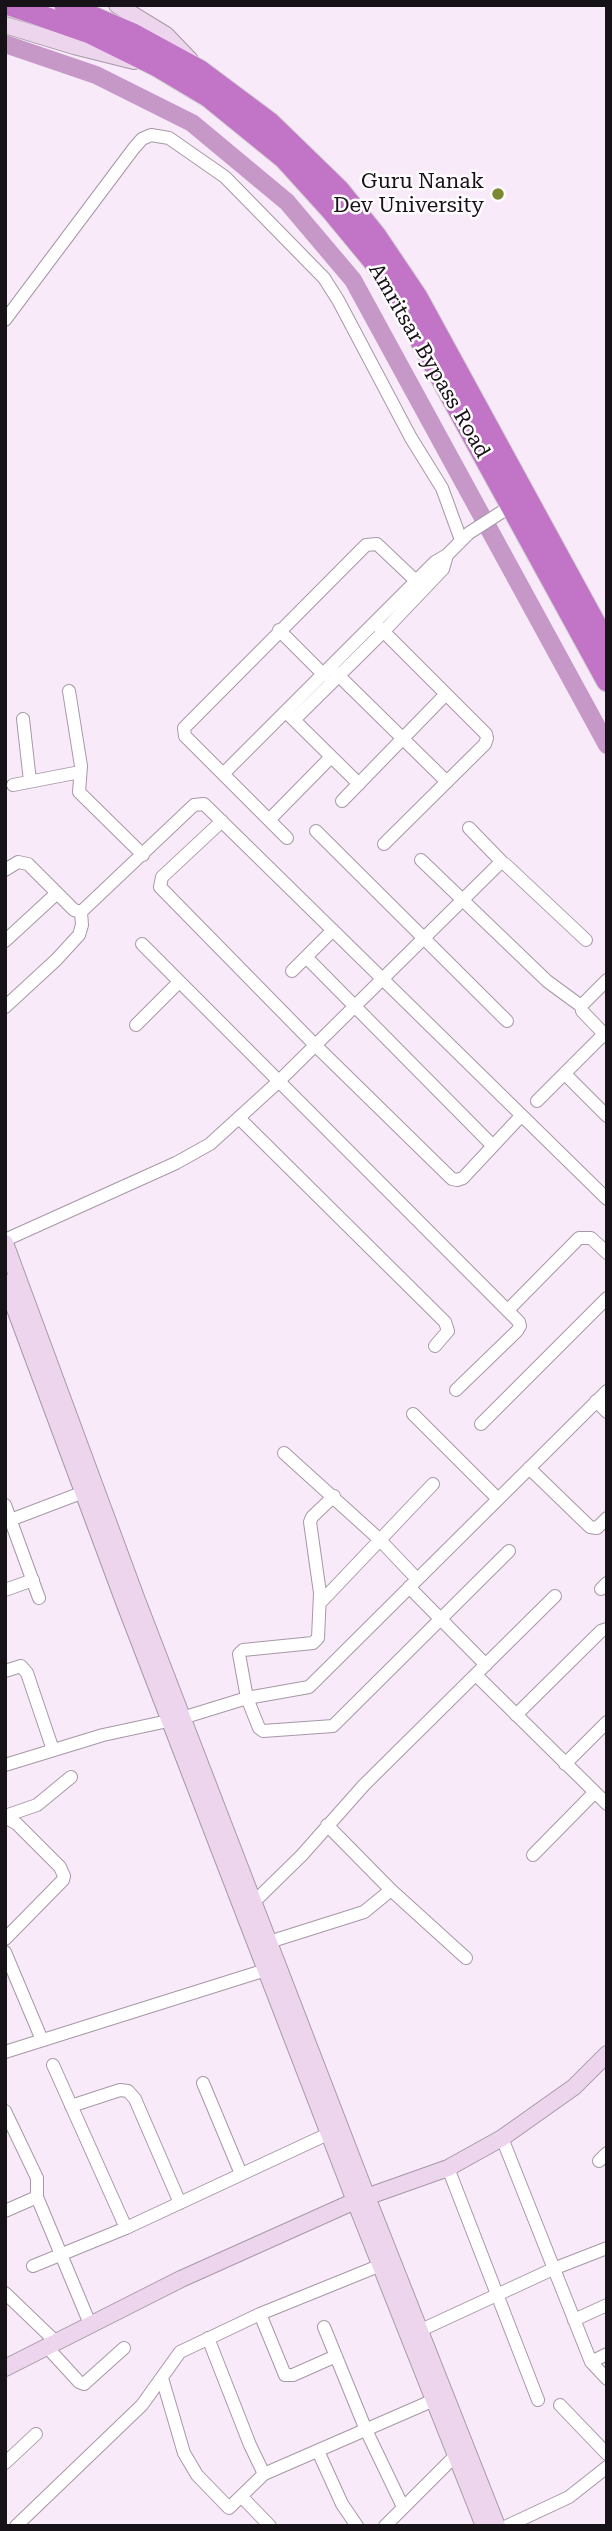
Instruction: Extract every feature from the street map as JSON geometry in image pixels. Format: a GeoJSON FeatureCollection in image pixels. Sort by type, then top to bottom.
{"type":"FeatureCollection","features":[{"type":"Feature","properties":{"kind":"highway"},"geometry":{"type":"LineString","coordinates":[[10,5],[130,42]]}},
{"type":"Feature","properties":{"kind":"highway"},"geometry":{"type":"LineString","coordinates":[[65,5],[130,42]]}},
{"type":"Feature","properties":{"kind":"highway","name":"Amritsar Bypass Road"},"geometry":{"type":"LineString","coordinates":[[130,42],[157,66],[208,97],[284,158],[362,247],[390,285],[505,509],[607,681]]}},
{"type":"Feature","properties":{"kind":"highway","name":"Amritsar Bypass Road"},"geometry":{"type":"LineString","coordinates":[[130,42],[199,70],[270,123],[339,190],[383,246],[434,326],[607,645]]}},
{"type":"Feature","properties":{"kind":"main road"},"geometry":{"type":"LineString","coordinates":[[117,5],[166,35],[199,70]]}},
{"type":"Feature","properties":{"kind":"main road"},"geometry":{"type":"LineString","coordinates":[[5,25],[102,54],[157,66]]}},
{"type":"Feature","properties":{"kind":"main road"},"geometry":{"type":"LineString","coordinates":[[5,1242],[89,1490]]}},
{"type":"Feature","properties":{"kind":"main road"},"geometry":{"type":"LineString","coordinates":[[5,1282],[89,1490],[361,2199],[381,2265],[484,2526]]}},
{"type":"Feature","properties":{"kind":"main road"},"geometry":{"type":"LineString","coordinates":[[176,1719],[269,1942],[273,1968],[330,2133],[421,2330],[497,2526]]}},
{"type":"Feature","properties":{"kind":"main road"},"geometry":{"type":"LineString","coordinates":[[5,2368],[181,2279],[361,2199],[448,2168],[502,2138],[574,2087],[607,2054]]}},
{"type":"Feature","properties":{"kind":"street"},"geometry":{"type":"LineString","coordinates":[[5,320],[142,139],[151,135],[169,138],[225,177],[324,278],[442,488],[465,537]]}},
{"type":"Feature","properties":{"kind":"street"},"geometry":{"type":"LineString","coordinates":[[379,628],[416,581],[435,562],[505,509]]}},
{"type":"Feature","properties":{"kind":"street"},"geometry":{"type":"LineString","coordinates":[[287,838],[185,736],[184,728],[279,630],[370,543],[377,544],[416,581]]}},
{"type":"Feature","properties":{"kind":"street"},"geometry":{"type":"LineString","coordinates":[[223,774],[290,716],[331,673],[443,569],[447,555]]}},
{"type":"Feature","properties":{"kind":"street"},"geometry":{"type":"LineString","coordinates":[[379,628],[487,738],[485,744],[384,844]]}},
{"type":"Feature","properties":{"kind":"street"},"geometry":{"type":"LineString","coordinates":[[279,630],[331,673],[447,782]]}},
{"type":"Feature","properties":{"kind":"street"},"geometry":{"type":"LineString","coordinates":[[69,691],[80,772],[78,789],[143,855]]}},
{"type":"Feature","properties":{"kind":"street"},"geometry":{"type":"LineString","coordinates":[[342,802],[445,695]]}},
{"type":"Feature","properties":{"kind":"street"},"geometry":{"type":"LineString","coordinates":[[290,716],[359,783]]}},
{"type":"Feature","properties":{"kind":"street"},"geometry":{"type":"LineString","coordinates":[[23,719],[30,782]]}},
{"type":"Feature","properties":{"kind":"street"},"geometry":{"type":"LineString","coordinates":[[269,820],[331,757]]}},
{"type":"Feature","properties":{"kind":"street"},"geometry":{"type":"LineString","coordinates":[[13,785],[80,772]]}},
{"type":"Feature","properties":{"kind":"street"},"geometry":{"type":"LineString","coordinates":[[81,912],[194,805],[204,804],[607,1199]]}},
{"type":"Feature","properties":{"kind":"street"},"geometry":{"type":"LineString","coordinates":[[222,821],[162,877],[160,887],[315,1045],[452,1179],[460,1180],[521,1116]]}},
{"type":"Feature","properties":{"kind":"street"},"geometry":{"type":"LineString","coordinates":[[469,828],[586,940]]}},
{"type":"Feature","properties":{"kind":"street"},"geometry":{"type":"LineString","coordinates":[[316,831],[507,1021]]}},
{"type":"Feature","properties":{"kind":"street"},"geometry":{"type":"LineString","coordinates":[[421,860],[547,981],[581,1006],[606,1035],[537,1101]]}},
{"type":"Feature","properties":{"kind":"street"},"geometry":{"type":"LineString","coordinates":[[5,870],[18,862],[24,862],[74,910],[81,912]]}},
{"type":"Feature","properties":{"kind":"street"},"geometry":{"type":"LineString","coordinates":[[5,1242],[191,1156],[240,1119],[502,862]]}},
{"type":"Feature","properties":{"kind":"street"},"geometry":{"type":"LineString","coordinates":[[5,941],[57,893]]}},
{"type":"Feature","properties":{"kind":"street"},"geometry":{"type":"LineString","coordinates":[[5,1007],[79,935],[82,925],[81,912]]}},
{"type":"Feature","properties":{"kind":"street"},"geometry":{"type":"LineString","coordinates":[[292,971],[333,930]]}},
{"type":"Feature","properties":{"kind":"street"},"geometry":{"type":"LineString","coordinates":[[142,944],[519,1322],[520,1328],[456,1390]]}},
{"type":"Feature","properties":{"kind":"street"},"geometry":{"type":"LineString","coordinates":[[306,957],[493,1146]]}},
{"type":"Feature","properties":{"kind":"street"},"geometry":{"type":"LineString","coordinates":[[581,1006],[607,980]]}},
{"type":"Feature","properties":{"kind":"street"},"geometry":{"type":"LineString","coordinates":[[136,1025],[179,982]]}},
{"type":"Feature","properties":{"kind":"street"},"geometry":{"type":"LineString","coordinates":[[565,1074],[607,1116]]}},
{"type":"Feature","properties":{"kind":"street"},"geometry":{"type":"LineString","coordinates":[[240,1119],[445,1322],[448,1331],[435,1346]]}},
{"type":"Feature","properties":{"kind":"street"},"geometry":{"type":"LineString","coordinates":[[508,1310],[579,1238],[591,1238],[607,1252]]}},
{"type":"Feature","properties":{"kind":"street"},"geometry":{"type":"LineString","coordinates":[[481,1424],[607,1298]]}},
{"type":"Feature","properties":{"kind":"street"},"geometry":{"type":"LineString","coordinates":[[5,1765],[103,1735],[176,1719],[247,1698],[309,1687],[607,1391]]}},
{"type":"Feature","properties":{"kind":"street"},"geometry":{"type":"LineString","coordinates":[[596,1401],[607,1412]]}},
{"type":"Feature","properties":{"kind":"street"},"geometry":{"type":"LineString","coordinates":[[412,1414],[498,1499]]}},
{"type":"Feature","properties":{"kind":"street"},"geometry":{"type":"LineString","coordinates":[[284,1453],[379,1539],[516,1715],[602,1797],[533,1855]]}},
{"type":"Feature","properties":{"kind":"street"},"geometry":{"type":"LineString","coordinates":[[529,1468],[590,1527],[597,1528],[607,1518]]}},
{"type":"Feature","properties":{"kind":"street"},"geometry":{"type":"LineString","coordinates":[[320,1603],[433,1484]]}},
{"type":"Feature","properties":{"kind":"street"},"geometry":{"type":"LineString","coordinates":[[8,1521],[89,1490]]}},
{"type":"Feature","properties":{"kind":"street"},"geometry":{"type":"LineString","coordinates":[[334,1496],[310,1522],[320,1603],[319,1636],[313,1643],[240,1651],[238,1658],[247,1698],[259,1728],[263,1731],[331,1727],[509,1551]]}},
{"type":"Feature","properties":{"kind":"street"},"geometry":{"type":"LineString","coordinates":[[5,1505],[8,1521],[39,1598]]}},
{"type":"Feature","properties":{"kind":"street"},"geometry":{"type":"LineString","coordinates":[[5,1590],[33,1580]]}},
{"type":"Feature","properties":{"kind":"street"},"geometry":{"type":"LineString","coordinates":[[254,1902],[302,1855],[364,1785],[555,1597]]}},
{"type":"Feature","properties":{"kind":"street"},"geometry":{"type":"LineString","coordinates":[[516,1715],[601,1631],[607,1629]]}},
{"type":"Feature","properties":{"kind":"street"},"geometry":{"type":"LineString","coordinates":[[5,1671],[21,1666],[27,1672],[53,1750]]}},
{"type":"Feature","properties":{"kind":"street"},"geometry":{"type":"LineString","coordinates":[[565,1764],[607,1722]]}},
{"type":"Feature","properties":{"kind":"street"},"geometry":{"type":"LineString","coordinates":[[5,1816],[37,1805],[71,1777]]}},
{"type":"Feature","properties":{"kind":"street"},"geometry":{"type":"LineString","coordinates":[[5,1816],[17,1824],[60,1867],[64,1875],[63,1880],[5,1939]]}},
{"type":"Feature","properties":{"kind":"street"},"geometry":{"type":"LineString","coordinates":[[327,1825],[466,1958]]}},
{"type":"Feature","properties":{"kind":"street"},"geometry":{"type":"LineString","coordinates":[[269,1942],[364,1912],[378,1903],[391,1889]]}},
{"type":"Feature","properties":{"kind":"street"},"geometry":{"type":"LineString","coordinates":[[5,1952],[42,2040]]}},
{"type":"Feature","properties":{"kind":"street"},"geometry":{"type":"LineString","coordinates":[[5,2052],[273,1968]]}},
{"type":"Feature","properties":{"kind":"street"},"geometry":{"type":"LineString","coordinates":[[53,2065],[126,2228]]}},
{"type":"Feature","properties":{"kind":"street"},"geometry":{"type":"LineString","coordinates":[[203,2083],[241,2175]]}},
{"type":"Feature","properties":{"kind":"street"},"geometry":{"type":"LineString","coordinates":[[71,2106],[120,2090],[128,2091],[135,2099],[180,2203]]}},
{"type":"Feature","properties":{"kind":"street"},"geometry":{"type":"LineString","coordinates":[[5,2111],[37,2178],[37,2197],[90,2324]]}},
{"type":"Feature","properties":{"kind":"street"},"geometry":{"type":"LineString","coordinates":[[33,2266],[126,2228],[330,2133]]}},
{"type":"Feature","properties":{"kind":"street"},"geometry":{"type":"LineString","coordinates":[[502,2138],[591,2362],[607,2379]]}},
{"type":"Feature","properties":{"kind":"street"},"geometry":{"type":"LineString","coordinates":[[448,2168],[538,2400]]}},
{"type":"Feature","properties":{"kind":"street"},"geometry":{"type":"LineString","coordinates":[[5,2211],[37,2197]]}},
{"type":"Feature","properties":{"kind":"street"},"geometry":{"type":"LineString","coordinates":[[421,2330],[553,2269],[607,2248]]}},
{"type":"Feature","properties":{"kind":"street"},"geometry":{"type":"LineString","coordinates":[[16,2526],[142,2405],[180,2352],[260,2314],[381,2265]]}},
{"type":"Feature","properties":{"kind":"street"},"geometry":{"type":"LineString","coordinates":[[5,2293],[51,2343],[79,2382],[84,2384],[124,2348]]}},
{"type":"Feature","properties":{"kind":"street"},"geometry":{"type":"LineString","coordinates":[[574,2320],[607,2305]]}},
{"type":"Feature","properties":{"kind":"street"},"geometry":{"type":"LineString","coordinates":[[260,2314],[285,2375],[293,2375],[336,2356]]}},
{"type":"Feature","properties":{"kind":"street"},"geometry":{"type":"LineString","coordinates":[[324,2327],[366,2430],[403,2507]]}},
{"type":"Feature","properties":{"kind":"street"},"geometry":{"type":"LineString","coordinates":[[208,2338],[264,2474]]}},
{"type":"Feature","properties":{"kind":"street"},"geometry":{"type":"LineString","coordinates":[[591,2362],[607,2354]]}},
{"type":"Feature","properties":{"kind":"street"},"geometry":{"type":"LineString","coordinates":[[162,2378],[182,2447],[194,2471],[228,2507],[232,2507],[264,2474],[434,2400]]}},
{"type":"Feature","properties":{"kind":"street"},"geometry":{"type":"LineString","coordinates":[[560,2405],[607,2454]]}},
{"type":"Feature","properties":{"kind":"street"},"geometry":{"type":"LineString","coordinates":[[5,2463],[36,2434]]}},
{"type":"Feature","properties":{"kind":"street"},"geometry":{"type":"LineString","coordinates":[[318,2451],[342,2504],[358,2526]]}},
{"type":"Feature","properties":{"kind":"street"},"geometry":{"type":"LineString","coordinates":[[385,2526],[456,2455]]}},
{"type":"Feature","properties":{"kind":"street"},"geometry":{"type":"LineString","coordinates":[[507,2526],[569,2497],[607,2467]]}},
{"type":"Feature","properties":{"kind":"street"},"geometry":{"type":"LineString","coordinates":[[242,2497],[270,2526]]}},
{"type":"Feature","properties":{"kind":"waterway"},"geometry":{"type":"LineString","coordinates":[[5,44],[96,75],[192,123],[287,202],[353,280],[607,745]]}},
{"type":"Feature","properties":{"kind":"place","name":"Guru Nanak Dev University"},"geometry":{"type":"Point","coordinates":[498,194]}}]}
